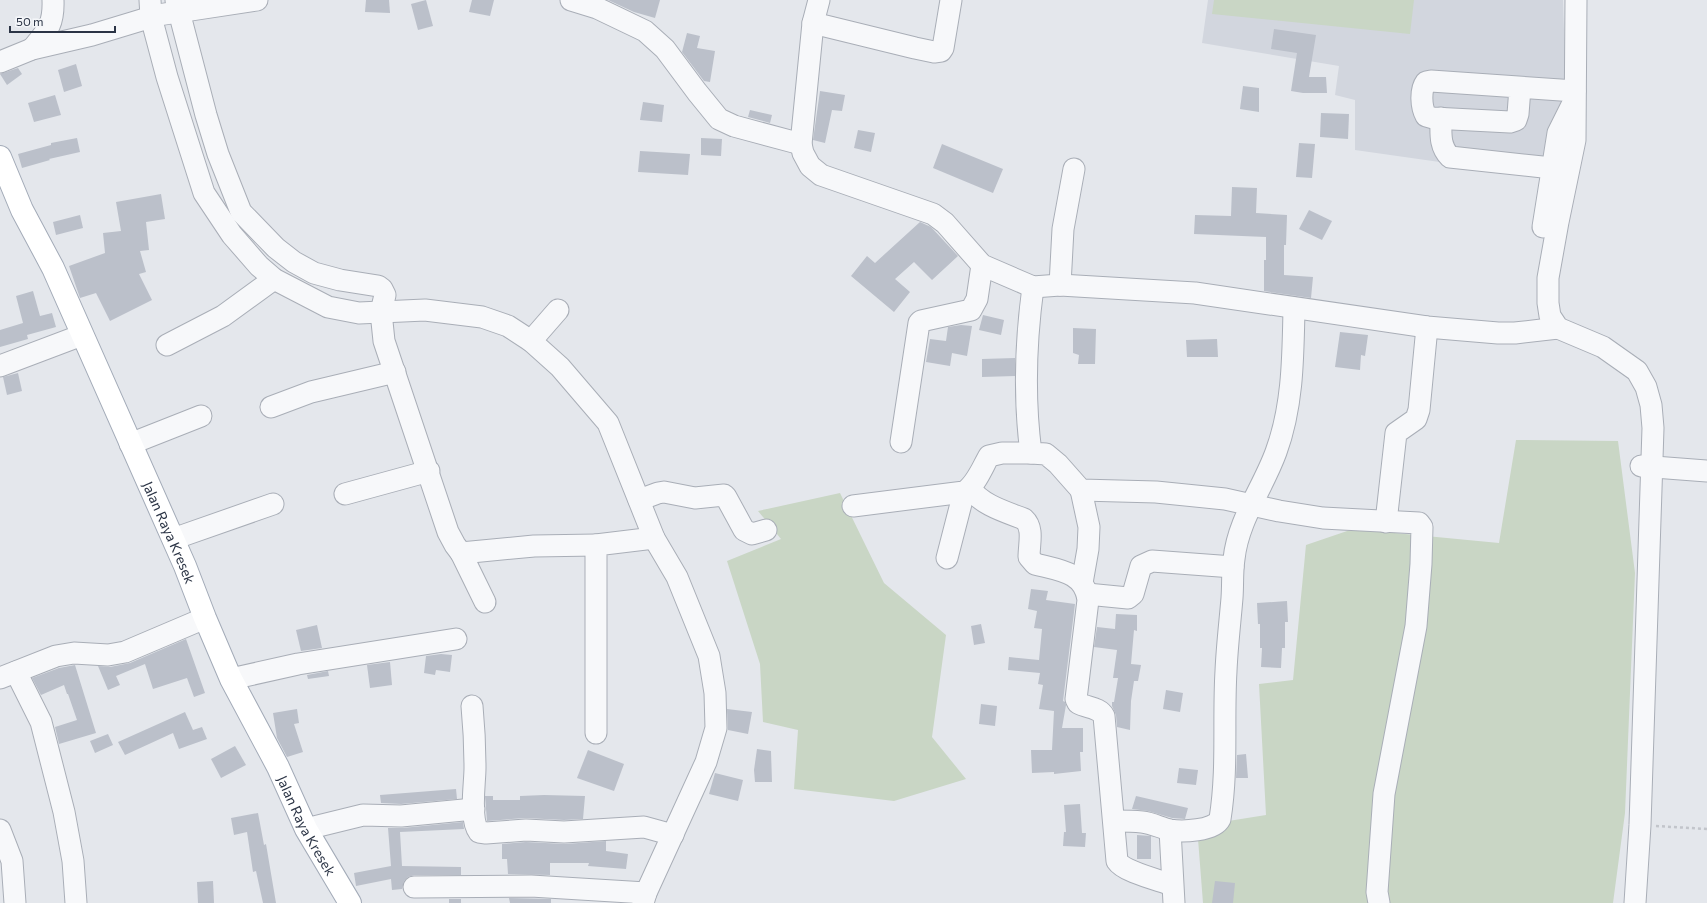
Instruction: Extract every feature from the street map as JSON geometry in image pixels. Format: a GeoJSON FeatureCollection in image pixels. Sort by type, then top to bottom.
{"type":"FeatureCollection","features":[{"type":"Feature","properties":{"kind":"main road","name":"Jalan Raya Kresek"},"geometry":{"type":"LineString","coordinates":[[0,157],[22,210],[53,268],[173,539],[232,679],[278,767],[306,829],[350,903]]}},
{"type":"Feature","properties":{"kind":"street"},"geometry":{"type":"LineString","coordinates":[[32,49],[47,31],[53,17],[53,0]]}},
{"type":"Feature","properties":{"kind":"street"},"geometry":{"type":"LineString","coordinates":[[0,62],[32,49],[92,35],[165,10],[257,0]]}},
{"type":"Feature","properties":{"kind":"street"},"geometry":{"type":"LineString","coordinates":[[571,0],[597,8],[645,31],[666,49],[697,92],[719,119],[734,126],[801,144]]}},
{"type":"Feature","properties":{"kind":"street"},"geometry":{"type":"LineString","coordinates":[[819,0],[813,23],[801,144],[802,150],[810,166],[821,175],[933,214],[945,222],[982,265],[1033,287],[1060,286],[1195,293],[1427,327],[1515,333],[1550,329]]}},
{"type":"Feature","properties":{"kind":"street"},"geometry":{"type":"LineString","coordinates":[[813,23],[915,48],[934,52],[941,51],[943,48],[951,0]]}},
{"type":"Feature","properties":{"kind":"street"},"geometry":{"type":"LineString","coordinates":[[1576,0],[1574,96],[1575,140],[1558,222],[1536,288],[1537,319],[1550,329],[1556,340],[1608,360],[1622,370],[1630,380],[1638,396],[1641,414],[1642,438],[1647,466],[1640,825],[1636,903]]}},
{"type":"Feature","properties":{"kind":"street"},"geometry":{"type":"LineString","coordinates":[[165,10],[193,117],[206,157],[219,190],[232,216],[237,240],[259,266],[274,280],[328,307],[359,313],[383,304],[482,317],[508,326],[542,328],[560,367],[608,423],[654,538],[677,577],[709,656],[715,693],[716,728],[706,762],[645,898],[531,886],[414,887]]}},
{"type":"Feature","properties":{"kind":"street"},"geometry":{"type":"LineString","coordinates":[[165,10],[193,117]]}},
{"type":"Feature","properties":{"kind":"street"},"geometry":{"type":"LineString","coordinates":[[1520,88],[1518,114],[1516,120],[1510,122],[1426,116],[1423,110],[1423,86],[1426,82],[1520,88],[1574,96]]}},
{"type":"Feature","properties":{"kind":"street"},"geometry":{"type":"LineString","coordinates":[[1546,257],[1552,168],[1558,133],[1574,96]]}},
{"type":"Feature","properties":{"kind":"street"},"geometry":{"type":"LineString","coordinates":[[1441,118],[1441,143],[1444,151],[1450,157],[1552,168]]}},
{"type":"Feature","properties":{"kind":"street"},"geometry":{"type":"LineString","coordinates":[[206,157],[219,190],[232,216],[294,262],[314,273],[340,280],[378,286],[382,289],[384,341],[429,471],[448,532],[461,553],[485,602]]}},
{"type":"Feature","properties":{"kind":"street"},"geometry":{"type":"LineString","coordinates":[[1060,286],[1063,229],[1074,169]]}},
{"type":"Feature","properties":{"kind":"street"},"geometry":{"type":"LineString","coordinates":[[901,442],[919,323],[921,321],[972,310],[977,299],[982,265]]}},
{"type":"Feature","properties":{"kind":"street"},"geometry":{"type":"LineString","coordinates":[[167,345],[223,316],[274,280]]}},
{"type":"Feature","properties":{"kind":"street"},"geometry":{"type":"LineString","coordinates":[[1031,453],[1028,430],[1028,330],[1033,287]]}},
{"type":"Feature","properties":{"kind":"street"},"geometry":{"type":"LineString","coordinates":[[1114,821],[1144,822],[1170,830],[1186,831],[1206,828],[1218,823],[1220,819],[1225,790],[1226,671],[1233,567],[1238,539],[1251,505],[1276,453],[1285,426],[1292,375],[1294,308]]}},
{"type":"Feature","properties":{"kind":"street"},"geometry":{"type":"LineString","coordinates":[[1386,522],[1396,433],[1416,419],[1419,410],[1427,327]]}},
{"type":"Feature","properties":{"kind":"street"},"geometry":{"type":"LineString","coordinates":[[0,366],[82,335]]}},
{"type":"Feature","properties":{"kind":"street"},"geometry":{"type":"LineString","coordinates":[[271,407],[311,392],[395,372]]}},
{"type":"Feature","properties":{"kind":"street"},"geometry":{"type":"LineString","coordinates":[[130,444],[201,416]]}},
{"type":"Feature","properties":{"kind":"street"},"geometry":{"type":"LineString","coordinates":[[947,558],[967,490],[989,456],[1002,453],[1046,454],[1058,464],[1081,490],[1089,528],[1076,699],[1078,703],[1097,709],[1102,712],[1104,716],[1117,861],[1119,864],[1173,894]]}},
{"type":"Feature","properties":{"kind":"street"},"geometry":{"type":"LineString","coordinates":[[1647,466],[1707,472]]}},
{"type":"Feature","properties":{"kind":"street"},"geometry":{"type":"LineString","coordinates":[[1623,903],[1647,466]]}},
{"type":"Feature","properties":{"kind":"street"},"geometry":{"type":"LineString","coordinates":[[345,494],[429,471]]}},
{"type":"Feature","properties":{"kind":"street"},"geometry":{"type":"LineString","coordinates":[[853,506],[967,490],[1029,523],[1029,557],[1035,564],[1072,574],[1085,589],[1128,598],[1133,594],[1142,566],[1152,560],[1233,567]]}},
{"type":"Feature","properties":{"kind":"street"},"geometry":{"type":"LineString","coordinates":[[1081,490],[1156,492],[1225,499],[1280,511],[1323,518],[1419,523],[1422,527],[1421,564],[1416,626],[1384,794],[1377,892],[1379,903]]}},
{"type":"Feature","properties":{"kind":"street"},"geometry":{"type":"LineString","coordinates":[[639,500],[664,492],[695,498],[724,495],[744,530],[752,534],[766,530]]}},
{"type":"Feature","properties":{"kind":"street"},"geometry":{"type":"LineString","coordinates":[[173,539],[273,504]]}},
{"type":"Feature","properties":{"kind":"street"},"geometry":{"type":"LineString","coordinates":[[461,553],[534,546],[596,545],[654,538]]}},
{"type":"Feature","properties":{"kind":"street"},"geometry":{"type":"LineString","coordinates":[[596,545],[596,733]]}},
{"type":"Feature","properties":{"kind":"street"},"geometry":{"type":"LineString","coordinates":[[76,903],[73,861],[64,812],[42,722],[8,675],[56,656],[66,654],[108,655],[125,652],[205,618]]}},
{"type":"Feature","properties":{"kind":"street"},"geometry":{"type":"LineString","coordinates":[[232,679],[298,664],[456,639]]}},
{"type":"Feature","properties":{"kind":"street"},"geometry":{"type":"LineString","coordinates":[[472,706],[475,768],[475,824],[477,830],[480,832],[526,830],[545,832],[579,831],[644,827],[673,835]]}},
{"type":"Feature","properties":{"kind":"street"},"geometry":{"type":"LineString","coordinates":[[306,829],[363,816],[401,816],[474,808]]}},
{"type":"Feature","properties":{"kind":"street"},"geometry":{"type":"LineString","coordinates":[[0,830],[12,861],[15,903]]}},
{"type":"Feature","properties":{"kind":"street"},"geometry":{"type":"LineString","coordinates":[[1170,830],[1173,894]]}},
{"type":"Feature","properties":{"kind":"path"},"geometry":{"type":"LineString","coordinates":[[1640,825],[1707,829]]}},
{"type":"Feature","properties":{"kind":"shaded area"},"geometry":{"type":"Polygon","coordinates":[[[1208,0],[1563,0],[1566,93],[1545,177],[1355,150],[1355,100],[1335,95],[1339,66],[1202,43],[1208,0]]]}},
{"type":"Feature","properties":{"kind":"green space"},"geometry":{"type":"Polygon","coordinates":[[[1214,0],[1414,0],[1410,34],[1212,14],[1214,0]]]}},
{"type":"Feature","properties":{"kind":"green space"},"geometry":{"type":"Polygon","coordinates":[[[1516,440],[1618,441],[1635,573],[1625,813],[1613,903],[1203,903],[1197,826],[1266,815],[1259,684],[1293,680],[1306,545],[1353,529],[1499,543],[1516,440]]]}},
{"type":"Feature","properties":{"kind":"green space"},"geometry":{"type":"Polygon","coordinates":[[[840,493],[884,583],[946,635],[932,737],[966,779],[894,801],[794,789],[798,730],[763,722],[760,664],[727,561],[781,539],[758,511],[840,493]]]}},
{"type":"Feature","properties":{"kind":"building"},"geometry":{"type":"Polygon","coordinates":[[[366,0],[389,0],[390,13],[365,12],[366,0]]]}},
{"type":"Feature","properties":{"kind":"building"},"geometry":{"type":"Polygon","coordinates":[[[426,0],[433,26],[418,30],[411,4],[426,0]]]}},
{"type":"Feature","properties":{"kind":"building"},"geometry":{"type":"Polygon","coordinates":[[[472,0],[494,0],[490,16],[469,12],[472,0]]]}},
{"type":"Feature","properties":{"kind":"building"},"geometry":{"type":"Polygon","coordinates":[[[608,0],[660,0],[655,18],[634,12],[608,0]]]}},
{"type":"Feature","properties":{"kind":"building"},"geometry":{"type":"Polygon","coordinates":[[[1274,29],[1316,35],[1309,77],[1326,77],[1327,93],[1303,93],[1291,91],[1297,53],[1271,49],[1274,29]]]}},
{"type":"Feature","properties":{"kind":"building"},"geometry":{"type":"Polygon","coordinates":[[[687,33],[700,36],[697,48],[715,51],[710,82],[704,81],[682,52],[687,33]]]}},
{"type":"Feature","properties":{"kind":"building"},"geometry":{"type":"Polygon","coordinates":[[[76,64],[82,86],[64,92],[58,70],[76,64]]]}},
{"type":"Feature","properties":{"kind":"building"},"geometry":{"type":"Polygon","coordinates":[[[18,68],[22,74],[7,85],[0,74],[18,68]]]}},
{"type":"Feature","properties":{"kind":"building"},"geometry":{"type":"Polygon","coordinates":[[[1243,86],[1259,88],[1259,112],[1240,109],[1243,86]]]}},
{"type":"Feature","properties":{"kind":"building"},"geometry":{"type":"Polygon","coordinates":[[[820,91],[845,95],[842,111],[832,110],[825,143],[813,140],[820,91]]]}},
{"type":"Feature","properties":{"kind":"building"},"geometry":{"type":"Polygon","coordinates":[[[55,95],[61,115],[34,122],[28,103],[55,95]]]}},
{"type":"Feature","properties":{"kind":"building"},"geometry":{"type":"Polygon","coordinates":[[[643,102],[664,105],[662,122],[640,120],[643,102]]]}},
{"type":"Feature","properties":{"kind":"building"},"geometry":{"type":"Polygon","coordinates":[[[750,110],[772,115],[770,123],[748,117],[750,110]]]}},
{"type":"Feature","properties":{"kind":"building"},"geometry":{"type":"Polygon","coordinates":[[[1321,113],[1349,114],[1348,139],[1320,137],[1321,113]]]}},
{"type":"Feature","properties":{"kind":"building"},"geometry":{"type":"Polygon","coordinates":[[[858,130],[875,133],[871,152],[854,148],[858,130]]]}},
{"type":"Feature","properties":{"kind":"building"},"geometry":{"type":"Polygon","coordinates":[[[77,138],[80,152],[49,159],[50,160],[22,168],[18,154],[51,145],[51,143],[77,138]]]}},
{"type":"Feature","properties":{"kind":"building"},"geometry":{"type":"Polygon","coordinates":[[[701,138],[722,139],[721,156],[701,155],[701,138]]]}},
{"type":"Feature","properties":{"kind":"building"},"geometry":{"type":"Polygon","coordinates":[[[1299,143],[1315,144],[1312,178],[1296,177],[1299,143]]]}},
{"type":"Feature","properties":{"kind":"building"},"geometry":{"type":"Polygon","coordinates":[[[942,144],[1003,169],[993,193],[933,168],[942,144]]]}},
{"type":"Feature","properties":{"kind":"building"},"geometry":{"type":"Polygon","coordinates":[[[640,151],[690,154],[688,175],[638,172],[640,151]]]}},
{"type":"Feature","properties":{"kind":"building"},"geometry":{"type":"Polygon","coordinates":[[[1232,187],[1257,188],[1256,213],[1287,215],[1286,245],[1284,245],[1284,275],[1313,277],[1311,298],[1264,291],[1266,237],[1194,234],[1195,215],[1231,216],[1232,187]]]}},
{"type":"Feature","properties":{"kind":"building"},"geometry":{"type":"Polygon","coordinates":[[[161,194],[165,219],[146,222],[149,250],[140,251],[146,272],[139,274],[152,300],[110,321],[96,293],[80,298],[69,266],[105,253],[103,233],[121,231],[116,202],[161,194]]]}},
{"type":"Feature","properties":{"kind":"building"},"geometry":{"type":"Polygon","coordinates":[[[1309,210],[1332,221],[1322,240],[1299,229],[1309,210]]]}},
{"type":"Feature","properties":{"kind":"building"},"geometry":{"type":"Polygon","coordinates":[[[80,215],[83,228],[56,235],[53,222],[80,215]]]}},
{"type":"Feature","properties":{"kind":"building"},"geometry":{"type":"Polygon","coordinates":[[[920,222],[931,227],[958,256],[932,280],[914,262],[895,279],[910,292],[894,312],[851,276],[867,256],[875,263],[920,222]]]}},
{"type":"Feature","properties":{"kind":"building"},"geometry":{"type":"Polygon","coordinates":[[[33,291],[40,316],[52,313],[56,327],[27,335],[28,339],[0,347],[0,330],[23,323],[16,296],[33,291]]]}},
{"type":"Feature","properties":{"kind":"building"},"geometry":{"type":"Polygon","coordinates":[[[983,315],[1004,320],[1001,335],[979,330],[983,315]]]}},
{"type":"Feature","properties":{"kind":"building"},"geometry":{"type":"Polygon","coordinates":[[[961,325],[972,326],[967,356],[952,353],[950,366],[926,362],[930,339],[946,341],[948,327],[961,325]]]}},
{"type":"Feature","properties":{"kind":"building"},"geometry":{"type":"Polygon","coordinates":[[[1073,328],[1096,329],[1095,364],[1078,364],[1079,355],[1073,353],[1073,328]]]}},
{"type":"Feature","properties":{"kind":"building"},"geometry":{"type":"Polygon","coordinates":[[[1340,332],[1368,335],[1365,356],[1361,355],[1360,370],[1335,367],[1340,332]]]}},
{"type":"Feature","properties":{"kind":"building"},"geometry":{"type":"Polygon","coordinates":[[[1217,339],[1218,357],[1187,357],[1186,340],[1217,339]]]}},
{"type":"Feature","properties":{"kind":"building"},"geometry":{"type":"Polygon","coordinates":[[[1015,358],[1015,376],[982,377],[982,359],[1015,358]]]}},
{"type":"Feature","properties":{"kind":"building"},"geometry":{"type":"Polygon","coordinates":[[[18,373],[22,391],[7,395],[3,377],[18,373]]]}},
{"type":"Feature","properties":{"kind":"building"},"geometry":{"type":"Polygon","coordinates":[[[1031,589],[1048,591],[1046,600],[1075,604],[1063,701],[1066,705],[1062,728],[1083,728],[1083,752],[1080,752],[1081,771],[1054,774],[1054,772],[1032,773],[1031,750],[1052,750],[1054,711],[1039,709],[1043,685],[1038,684],[1040,673],[1008,670],[1009,657],[1039,660],[1042,629],[1034,628],[1037,611],[1028,609],[1031,589]]]}},
{"type":"Feature","properties":{"kind":"building"},"geometry":{"type":"Polygon","coordinates":[[[1287,601],[1288,622],[1285,622],[1285,648],[1282,648],[1281,668],[1261,667],[1262,648],[1260,648],[1260,624],[1258,624],[1257,603],[1287,601]]]}},
{"type":"Feature","properties":{"kind":"building"},"geometry":{"type":"Polygon","coordinates":[[[1116,614],[1137,615],[1137,631],[1134,630],[1131,664],[1141,665],[1138,681],[1134,681],[1131,701],[1130,730],[1117,727],[1116,715],[1112,706],[1118,678],[1113,678],[1117,650],[1094,647],[1097,627],[1115,629],[1116,614]]]}},
{"type":"Feature","properties":{"kind":"building"},"geometry":{"type":"Polygon","coordinates":[[[981,624],[985,643],[974,645],[971,626],[981,624]]]}},
{"type":"Feature","properties":{"kind":"building"},"geometry":{"type":"Polygon","coordinates":[[[317,625],[322,648],[301,651],[296,630],[317,625]]]}},
{"type":"Feature","properties":{"kind":"building"},"geometry":{"type":"Polygon","coordinates":[[[186,639],[205,693],[194,697],[187,678],[153,689],[145,664],[116,676],[120,685],[108,690],[98,666],[110,667],[130,663],[186,639]]]}},
{"type":"Feature","properties":{"kind":"building"},"geometry":{"type":"Polygon","coordinates":[[[441,654],[452,655],[450,672],[436,670],[435,675],[424,673],[426,656],[441,654]]]}},
{"type":"Feature","properties":{"kind":"building"},"geometry":{"type":"Polygon","coordinates":[[[390,662],[392,685],[370,688],[367,665],[390,662]]]}},
{"type":"Feature","properties":{"kind":"building"},"geometry":{"type":"Polygon","coordinates":[[[75,665],[96,733],[59,744],[55,727],[77,720],[68,694],[64,685],[41,695],[32,678],[59,668],[75,665]]]}},
{"type":"Feature","properties":{"kind":"building"},"geometry":{"type":"Polygon","coordinates":[[[328,671],[329,676],[308,679],[307,675],[328,671]]]}},
{"type":"Feature","properties":{"kind":"building"},"geometry":{"type":"Polygon","coordinates":[[[1166,690],[1183,693],[1180,712],[1163,709],[1166,690]]]}},
{"type":"Feature","properties":{"kind":"building"},"geometry":{"type":"Polygon","coordinates":[[[981,704],[997,706],[995,726],[979,724],[981,704]]]}},
{"type":"Feature","properties":{"kind":"building"},"geometry":{"type":"Polygon","coordinates":[[[297,709],[299,723],[294,724],[303,752],[287,757],[277,738],[273,713],[297,709]]]}},
{"type":"Feature","properties":{"kind":"building"},"geometry":{"type":"Polygon","coordinates":[[[727,709],[752,712],[748,734],[728,730],[727,709]]]}},
{"type":"Feature","properties":{"kind":"building"},"geometry":{"type":"Polygon","coordinates":[[[185,712],[193,730],[202,727],[207,739],[179,749],[173,733],[125,755],[118,742],[185,712]]]}},
{"type":"Feature","properties":{"kind":"building"},"geometry":{"type":"Polygon","coordinates":[[[108,734],[113,745],[95,753],[90,741],[108,734]]]}},
{"type":"Feature","properties":{"kind":"building"},"geometry":{"type":"Polygon","coordinates":[[[235,746],[246,765],[221,778],[211,759],[235,746]]]}},
{"type":"Feature","properties":{"kind":"building"},"geometry":{"type":"Polygon","coordinates":[[[757,749],[771,751],[772,782],[755,782],[754,770],[757,749]]]}},
{"type":"Feature","properties":{"kind":"building"},"geometry":{"type":"Polygon","coordinates":[[[588,750],[624,764],[614,791],[577,778],[588,750]]]}},
{"type":"Feature","properties":{"kind":"building"},"geometry":{"type":"Polygon","coordinates":[[[1246,754],[1248,778],[1236,778],[1237,755],[1246,754]]]}},
{"type":"Feature","properties":{"kind":"building"},"geometry":{"type":"Polygon","coordinates":[[[1179,768],[1198,770],[1196,785],[1177,783],[1179,768]]]}},
{"type":"Feature","properties":{"kind":"building"},"geometry":{"type":"Polygon","coordinates":[[[715,773],[743,780],[738,801],[709,794],[715,773]]]}},
{"type":"Feature","properties":{"kind":"building"},"geometry":{"type":"Polygon","coordinates":[[[456,789],[457,799],[401,804],[381,803],[380,795],[456,789]]]}},
{"type":"Feature","properties":{"kind":"building"},"geometry":{"type":"Polygon","coordinates":[[[485,796],[493,796],[493,800],[520,800],[520,796],[585,796],[583,819],[564,820],[525,818],[487,821],[485,796]]]}},
{"type":"Feature","properties":{"kind":"building"},"geometry":{"type":"Polygon","coordinates":[[[1136,796],[1188,808],[1185,819],[1172,818],[1148,811],[1132,809],[1136,796]]]}},
{"type":"Feature","properties":{"kind":"building"},"geometry":{"type":"Polygon","coordinates":[[[1080,804],[1082,833],[1086,833],[1085,847],[1063,846],[1064,832],[1066,832],[1064,805],[1080,804]]]}},
{"type":"Feature","properties":{"kind":"building"},"geometry":{"type":"Polygon","coordinates":[[[258,813],[264,845],[266,844],[276,903],[263,903],[256,871],[253,872],[247,832],[234,835],[231,818],[258,813]]]}},
{"type":"Feature","properties":{"kind":"building"},"geometry":{"type":"Polygon","coordinates":[[[463,822],[464,829],[400,832],[402,866],[461,867],[461,875],[414,875],[408,877],[404,881],[402,889],[392,890],[391,879],[356,886],[354,873],[391,866],[388,828],[463,822]]]}},
{"type":"Feature","properties":{"kind":"building"},"geometry":{"type":"Polygon","coordinates":[[[1137,835],[1151,836],[1151,859],[1137,859],[1137,835]]]}},
{"type":"Feature","properties":{"kind":"building"},"geometry":{"type":"Polygon","coordinates":[[[606,841],[606,851],[628,854],[626,869],[588,866],[589,863],[550,863],[550,875],[508,874],[507,859],[502,859],[502,844],[526,842],[565,844],[606,841]]]}},
{"type":"Feature","properties":{"kind":"building"},"geometry":{"type":"Polygon","coordinates":[[[213,881],[214,903],[198,903],[197,882],[213,881]]]}},
{"type":"Feature","properties":{"kind":"building"},"geometry":{"type":"Polygon","coordinates":[[[1215,881],[1235,883],[1233,903],[1212,903],[1215,881]]]}},
{"type":"Feature","properties":{"kind":"building"},"geometry":{"type":"Polygon","coordinates":[[[509,898],[551,899],[551,903],[510,903],[509,898]]]}},
{"type":"Feature","properties":{"kind":"building"},"geometry":{"type":"Polygon","coordinates":[[[449,899],[461,899],[461,903],[449,903],[449,899]]]}}]}
